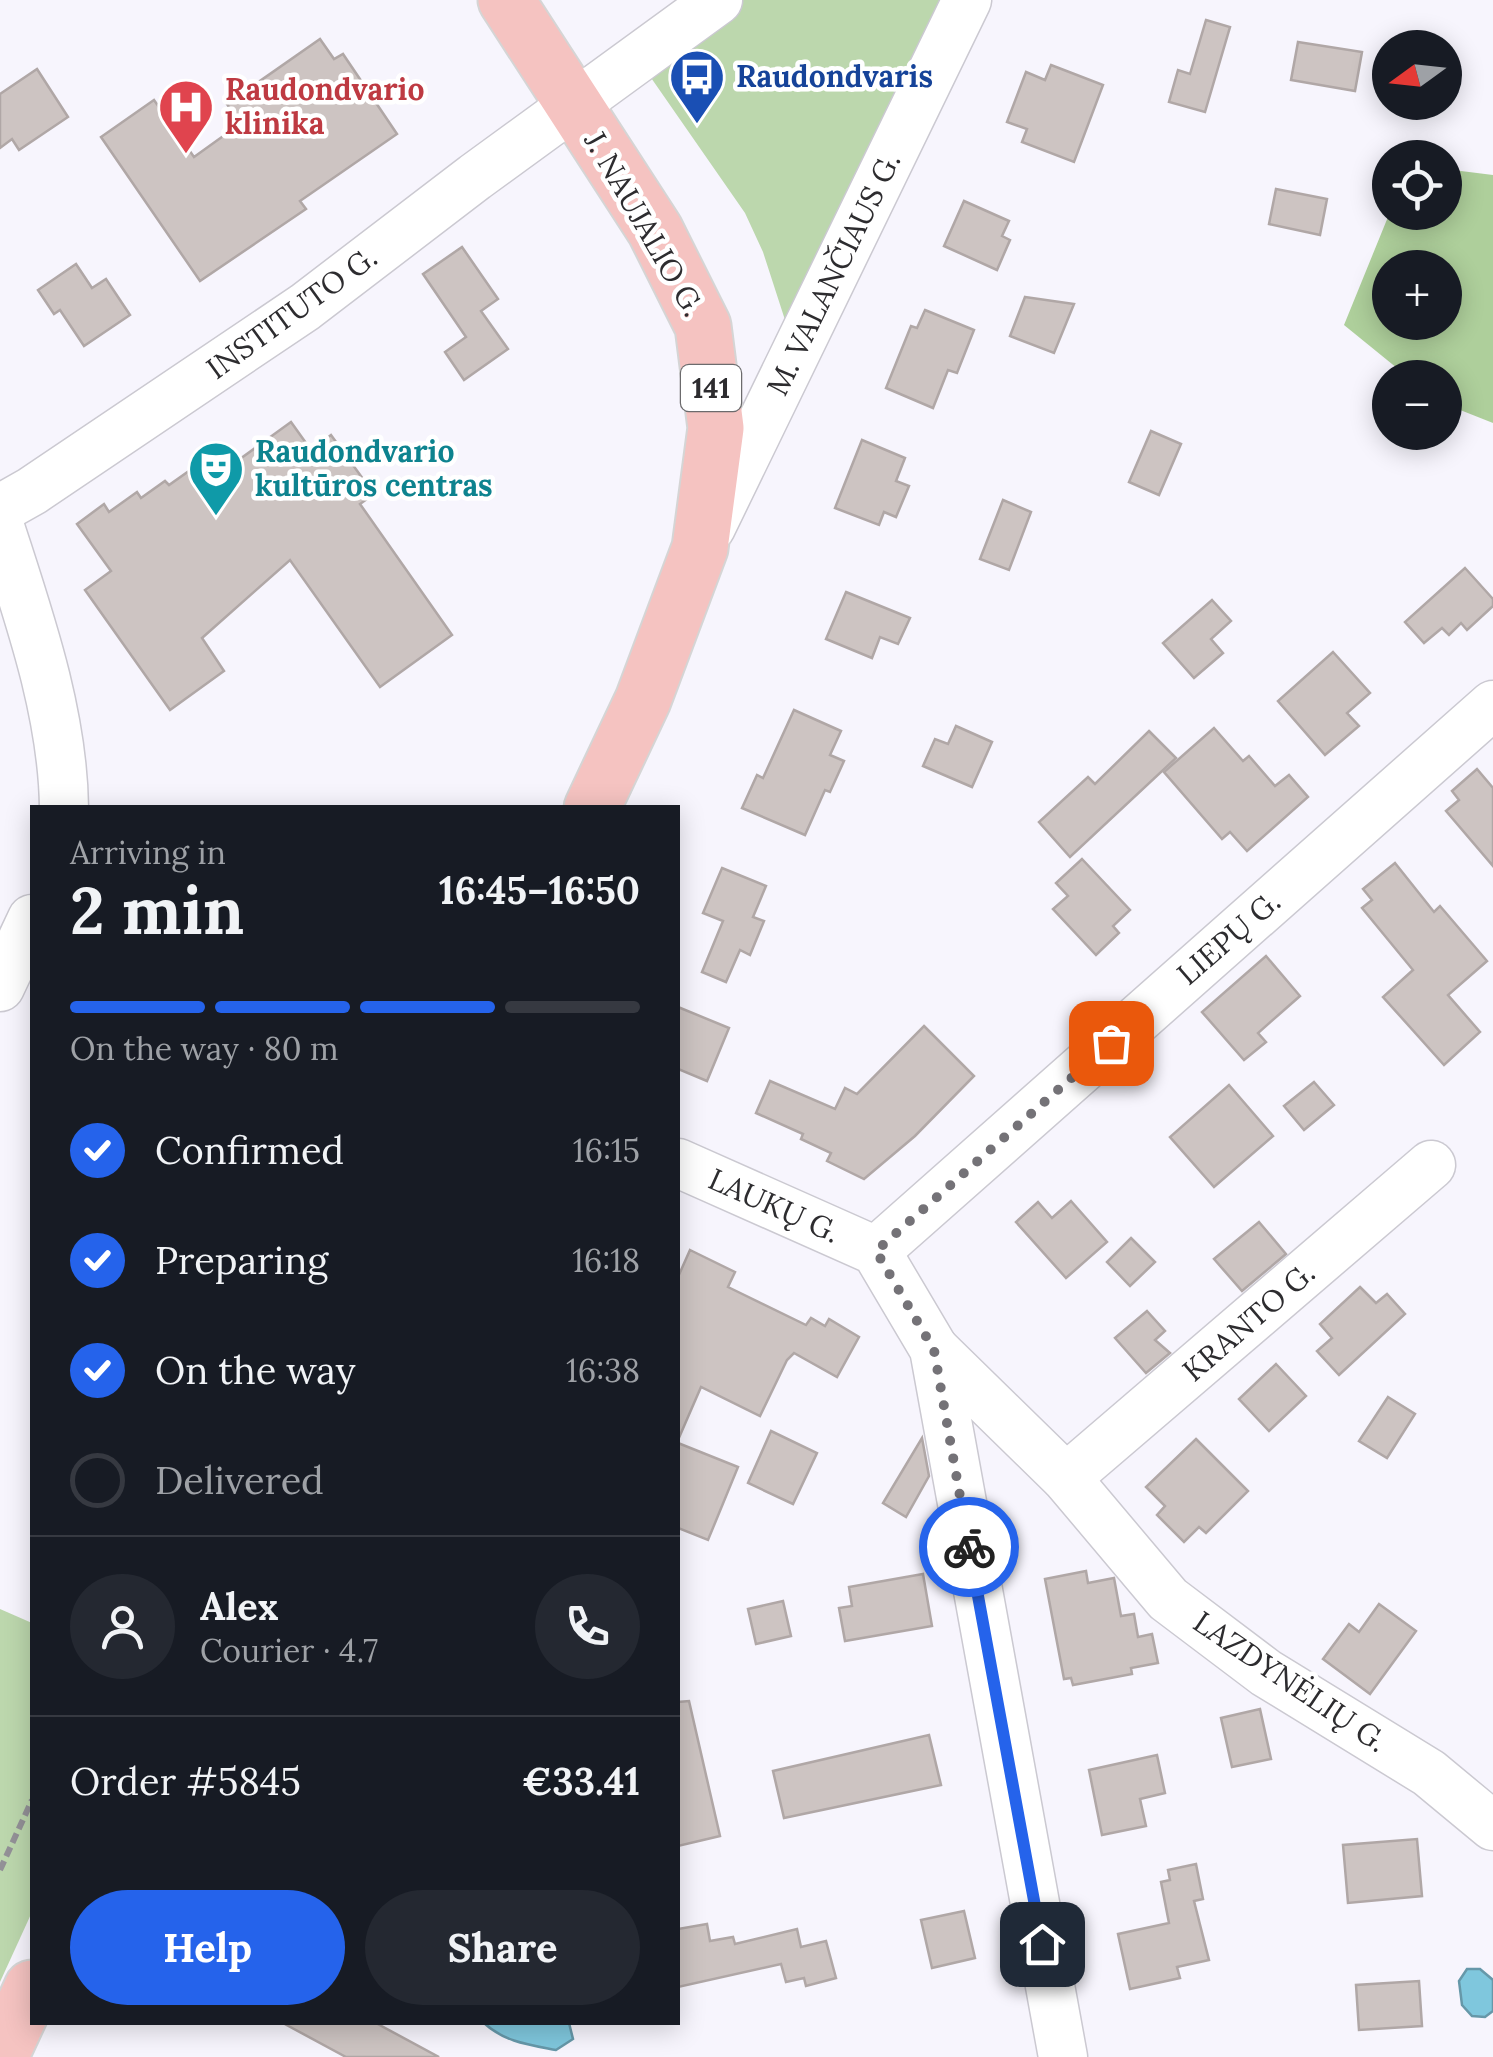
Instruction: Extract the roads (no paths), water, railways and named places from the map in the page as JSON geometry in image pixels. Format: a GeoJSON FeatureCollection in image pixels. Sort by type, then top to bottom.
{"type":"FeatureCollection","features":[{"type":"Feature","properties":{"kind":"main road","name":"J. NAUJALIO G."},"geometry":{"type":"LineString","coordinates":[[506,0],[655,230],[702,326],[716,428],[700,548],[643,700],[593,805]]}},
{"type":"Feature","properties":{"kind":"main road"},"geometry":{"type":"LineString","coordinates":[[0,2057],[30,1992]]}},
{"type":"Feature","properties":{"kind":"street","name":"INSTITUTO G."},"geometry":{"type":"LineString","coordinates":[[0,509],[306,306],[718,0]]}},
{"type":"Feature","properties":{"kind":"street","name":"M. VALANČIAUS G."},"geometry":{"type":"LineString","coordinates":[[700,548],[967,0]]}},
{"type":"Feature","properties":{"kind":"street"},"geometry":{"type":"LineString","coordinates":[[0,528],[48,695],[63,769],[64,805]]}},
{"type":"Feature","properties":{"kind":"street","name":"LIEPŲ G."},"geometry":{"type":"LineString","coordinates":[[876,1251],[1493,705]]}},
{"type":"Feature","properties":{"kind":"street"},"geometry":{"type":"LineString","coordinates":[[0,987],[30,923]]}},
{"type":"Feature","properties":{"kind":"street","name":"LAUKŲ G."},"geometry":{"type":"LineString","coordinates":[[680,1164],[876,1251],[934,1350],[1064,2057]]}},
{"type":"Feature","properties":{"kind":"street","name":"KRANTO G."},"geometry":{"type":"LineString","coordinates":[[1066,1478],[1431,1166]]}},
{"type":"Feature","properties":{"kind":"street","name":"LAZDYNĖLIŲ G."},"geometry":{"type":"LineString","coordinates":[[934,1350],[1066,1478],[1168,1599],[1266,1673],[1428,1773],[1493,1826]]}},
{"type":"Feature","properties":{"kind":"water"},"geometry":{"type":"Polygon","coordinates":[[[1467,1969],[1480,1969],[1493,1980],[1493,2011],[1485,2017],[1472,2016],[1462,2005],[1459,1981],[1467,1969]]]}},
{"type":"Feature","properties":{"kind":"water"},"geometry":{"type":"Polygon","coordinates":[[[487,2025],[570,2025],[573,2039],[556,2050],[509,2039],[487,2025]]]}},
{"type":"Feature","properties":{"kind":"place","name":"Raudondvaris"},"geometry":{"type":"Point","coordinates":[697,126]}},
{"type":"Feature","properties":{"kind":"place","name":"Raudondvario klinika"},"geometry":{"type":"Point","coordinates":[186,156]}},
{"type":"Feature","properties":{"kind":"place","name":"Raudondvario kultūros centras"},"geometry":{"type":"Point","coordinates":[216,518]}}]}
